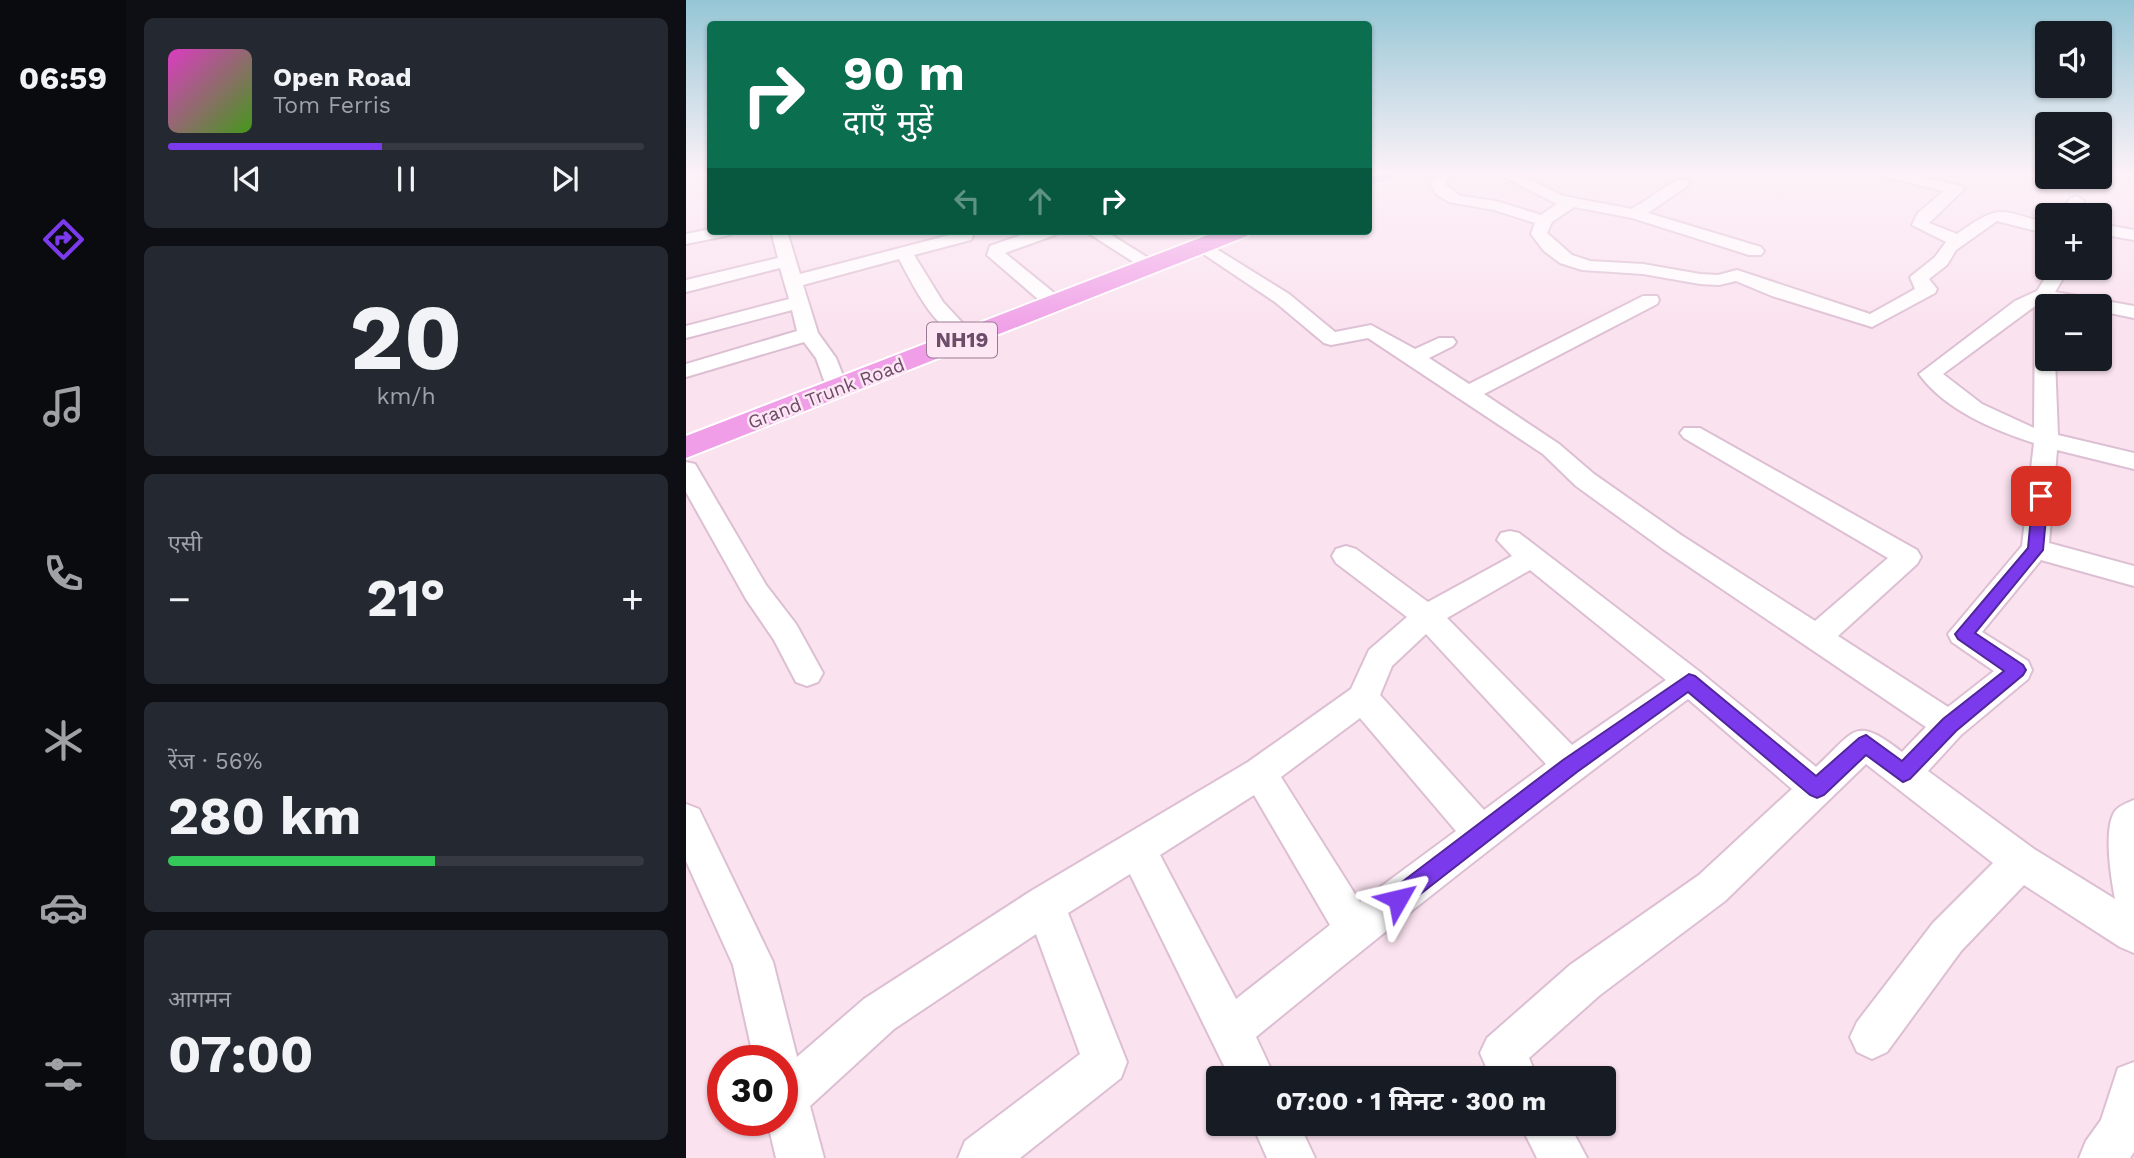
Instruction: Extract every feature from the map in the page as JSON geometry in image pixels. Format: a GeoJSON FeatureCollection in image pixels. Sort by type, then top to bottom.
{"type":"FeatureCollection","features":[{"type":"Feature","properties":{"kind":"highway","name":"Grand Trunk Road"},"geometry":{"type":"LineString","coordinates":[[686,433],[1140,259],[1208,238]]}},
{"type":"Feature","properties":{"kind":"highway","name":"Grand Trunk Road"},"geometry":{"type":"LineString","coordinates":[[686,448],[1208,238]]}},
{"type":"Feature","properties":{"kind":"street"},"geometry":{"type":"LineString","coordinates":[[1542,227],[1539,234],[1550,247],[1566,259],[1588,266],[1643,269],[1700,279],[1719,280],[1737,275],[1779,292],[1872,321],[1928,289],[1921,285],[1919,277],[1929,272],[1947,253],[1948,248],[1978,227]]}},
{"type":"Feature","properties":{"kind":"street"},"geometry":{"type":"LineString","coordinates":[[1677,227],[1755,251]]}},
{"type":"Feature","properties":{"kind":"street"},"geometry":{"type":"LineString","coordinates":[[1925,227],[1958,241]]}},
{"type":"Feature","properties":{"kind":"street"},"geometry":{"type":"LineString","coordinates":[[2112,231],[2134,235]]}},
{"type":"Feature","properties":{"kind":"street"},"geometry":{"type":"LineString","coordinates":[[686,239],[707,235]]}},
{"type":"Feature","properties":{"kind":"street"},"geometry":{"type":"LineString","coordinates":[[780,235],[808,334],[826,358],[833,378]]}},
{"type":"Feature","properties":{"kind":"street"},"geometry":{"type":"LineString","coordinates":[[1038,235],[996,250],[996,255],[1046,296]]}},
{"type":"Feature","properties":{"kind":"street"},"geometry":{"type":"LineString","coordinates":[[1100,235],[1140,259]]}},
{"type":"Feature","properties":{"kind":"street"},"geometry":{"type":"LineString","coordinates":[[792,282],[965,236]]}},
{"type":"Feature","properties":{"kind":"street"},"geometry":{"type":"LineString","coordinates":[[1208,238],[1331,339],[1371,331],[1414,357],[1551,449],[1585,480],[1672,542],[1949,725]]}},
{"type":"Feature","properties":{"kind":"street"},"geometry":{"type":"LineString","coordinates":[[904,253],[935,305],[959,330]]}},
{"type":"Feature","properties":{"kind":"street"},"geometry":{"type":"LineString","coordinates":[[686,286],[786,261]]}},
{"type":"Feature","properties":{"kind":"street"},"geometry":{"type":"LineString","coordinates":[[2050,282],[2134,312]]}},
{"type":"Feature","properties":{"kind":"street"},"geometry":{"type":"LineString","coordinates":[[1903,773],[1949,725],[2017,670],[1964,634],[2035,550],[2046,442],[2050,282]]}},
{"type":"Feature","properties":{"kind":"street"},"geometry":{"type":"LineString","coordinates":[[2050,282],[1930,374],[1942,386],[1979,411],[2046,442],[2134,461]]}},
{"type":"Feature","properties":{"kind":"street"},"geometry":{"type":"LineString","coordinates":[[1469,393],[1650,300]]}},
{"type":"Feature","properties":{"kind":"street"},"geometry":{"type":"LineString","coordinates":[[686,332],[798,302]]}},
{"type":"Feature","properties":{"kind":"street"},"geometry":{"type":"LineString","coordinates":[[686,371],[808,334]]}},
{"type":"Feature","properties":{"kind":"street"},"geometry":{"type":"LineString","coordinates":[[1414,357],[1446,342]]}},
{"type":"Feature","properties":{"kind":"street"},"geometry":{"type":"LineString","coordinates":[[1692,433],[1907,557],[1818,636]]}},
{"type":"Feature","properties":{"kind":"street"},"geometry":{"type":"LineString","coordinates":[[686,470],[755,592],[785,632],[807,673]]}},
{"type":"Feature","properties":{"kind":"street"},"geometry":{"type":"LineString","coordinates":[[798,1070],[1045,905],[1138,850],[1260,772],[1363,698],[1380,659],[1427,615],[1521,548],[1689,681],[1817,789]]}},
{"type":"Feature","properties":{"kind":"street"},"geometry":{"type":"LineString","coordinates":[[2035,550],[2134,576]]}},
{"type":"Feature","properties":{"kind":"street"},"geometry":{"type":"LineString","coordinates":[[1346,556],[1427,615],[1570,766]]}},
{"type":"Feature","properties":{"kind":"street"},"geometry":{"type":"LineString","coordinates":[[1231,1030],[1355,930],[1570,766],[1689,681]]}},
{"type":"Feature","properties":{"kind":"street"},"geometry":{"type":"LineString","coordinates":[[1363,698],[1482,835]]}},
{"type":"Feature","properties":{"kind":"street"},"geometry":{"type":"LineString","coordinates":[[1509,1066],[1502,1053],[1585,980],[1712,888],[1866,743],[2021,862],[2134,933]]}},
{"type":"Feature","properties":{"kind":"street"},"geometry":{"type":"LineString","coordinates":[[1260,772],[1355,930]]}},
{"type":"Feature","properties":{"kind":"street"},"geometry":{"type":"LineString","coordinates":[[2134,817],[2128,823],[2129,867],[2134,898]]}},
{"type":"Feature","properties":{"kind":"street"},"geometry":{"type":"LineString","coordinates":[[686,821],[753,962],[772,1045]]}},
{"type":"Feature","properties":{"kind":"street"},"geometry":{"type":"LineString","coordinates":[[1138,850],[1248,1066]]}},
{"type":"Feature","properties":{"kind":"street"},"geometry":{"type":"LineString","coordinates":[[1872,1037],[1947,937],[2021,862]]}},
{"type":"Feature","properties":{"kind":"street"},"geometry":{"type":"LineString","coordinates":[[982,1158],[1105,1062],[1045,905]]}},
{"type":"Feature","properties":{"kind":"street"},"geometry":{"type":"LineString","coordinates":[[2103,1158],[2121,1131],[2134,1084]]}},
{"type":"Feature","properties":{"kind":"street"},"geometry":{"type":"LineString","coordinates":[[794,1136],[800,1158]]}},
{"type":"Feature","properties":{"kind":"street"},"geometry":{"type":"LineString","coordinates":[[1281,1136],[1291,1158]]}},
{"type":"Feature","properties":{"kind":"street"},"geometry":{"type":"LineString","coordinates":[[1550,1136],[1563,1158]]}},
{"type":"Feature","properties":{"kind":"route"},"geometry":{"type":"LineString","coordinates":[[1398,899],[1570,766],[1689,681],[1817,789],[1866,743],[1903,773],[1949,725],[2017,670],[1964,634],[2035,550],[2041,496]]}}]}
